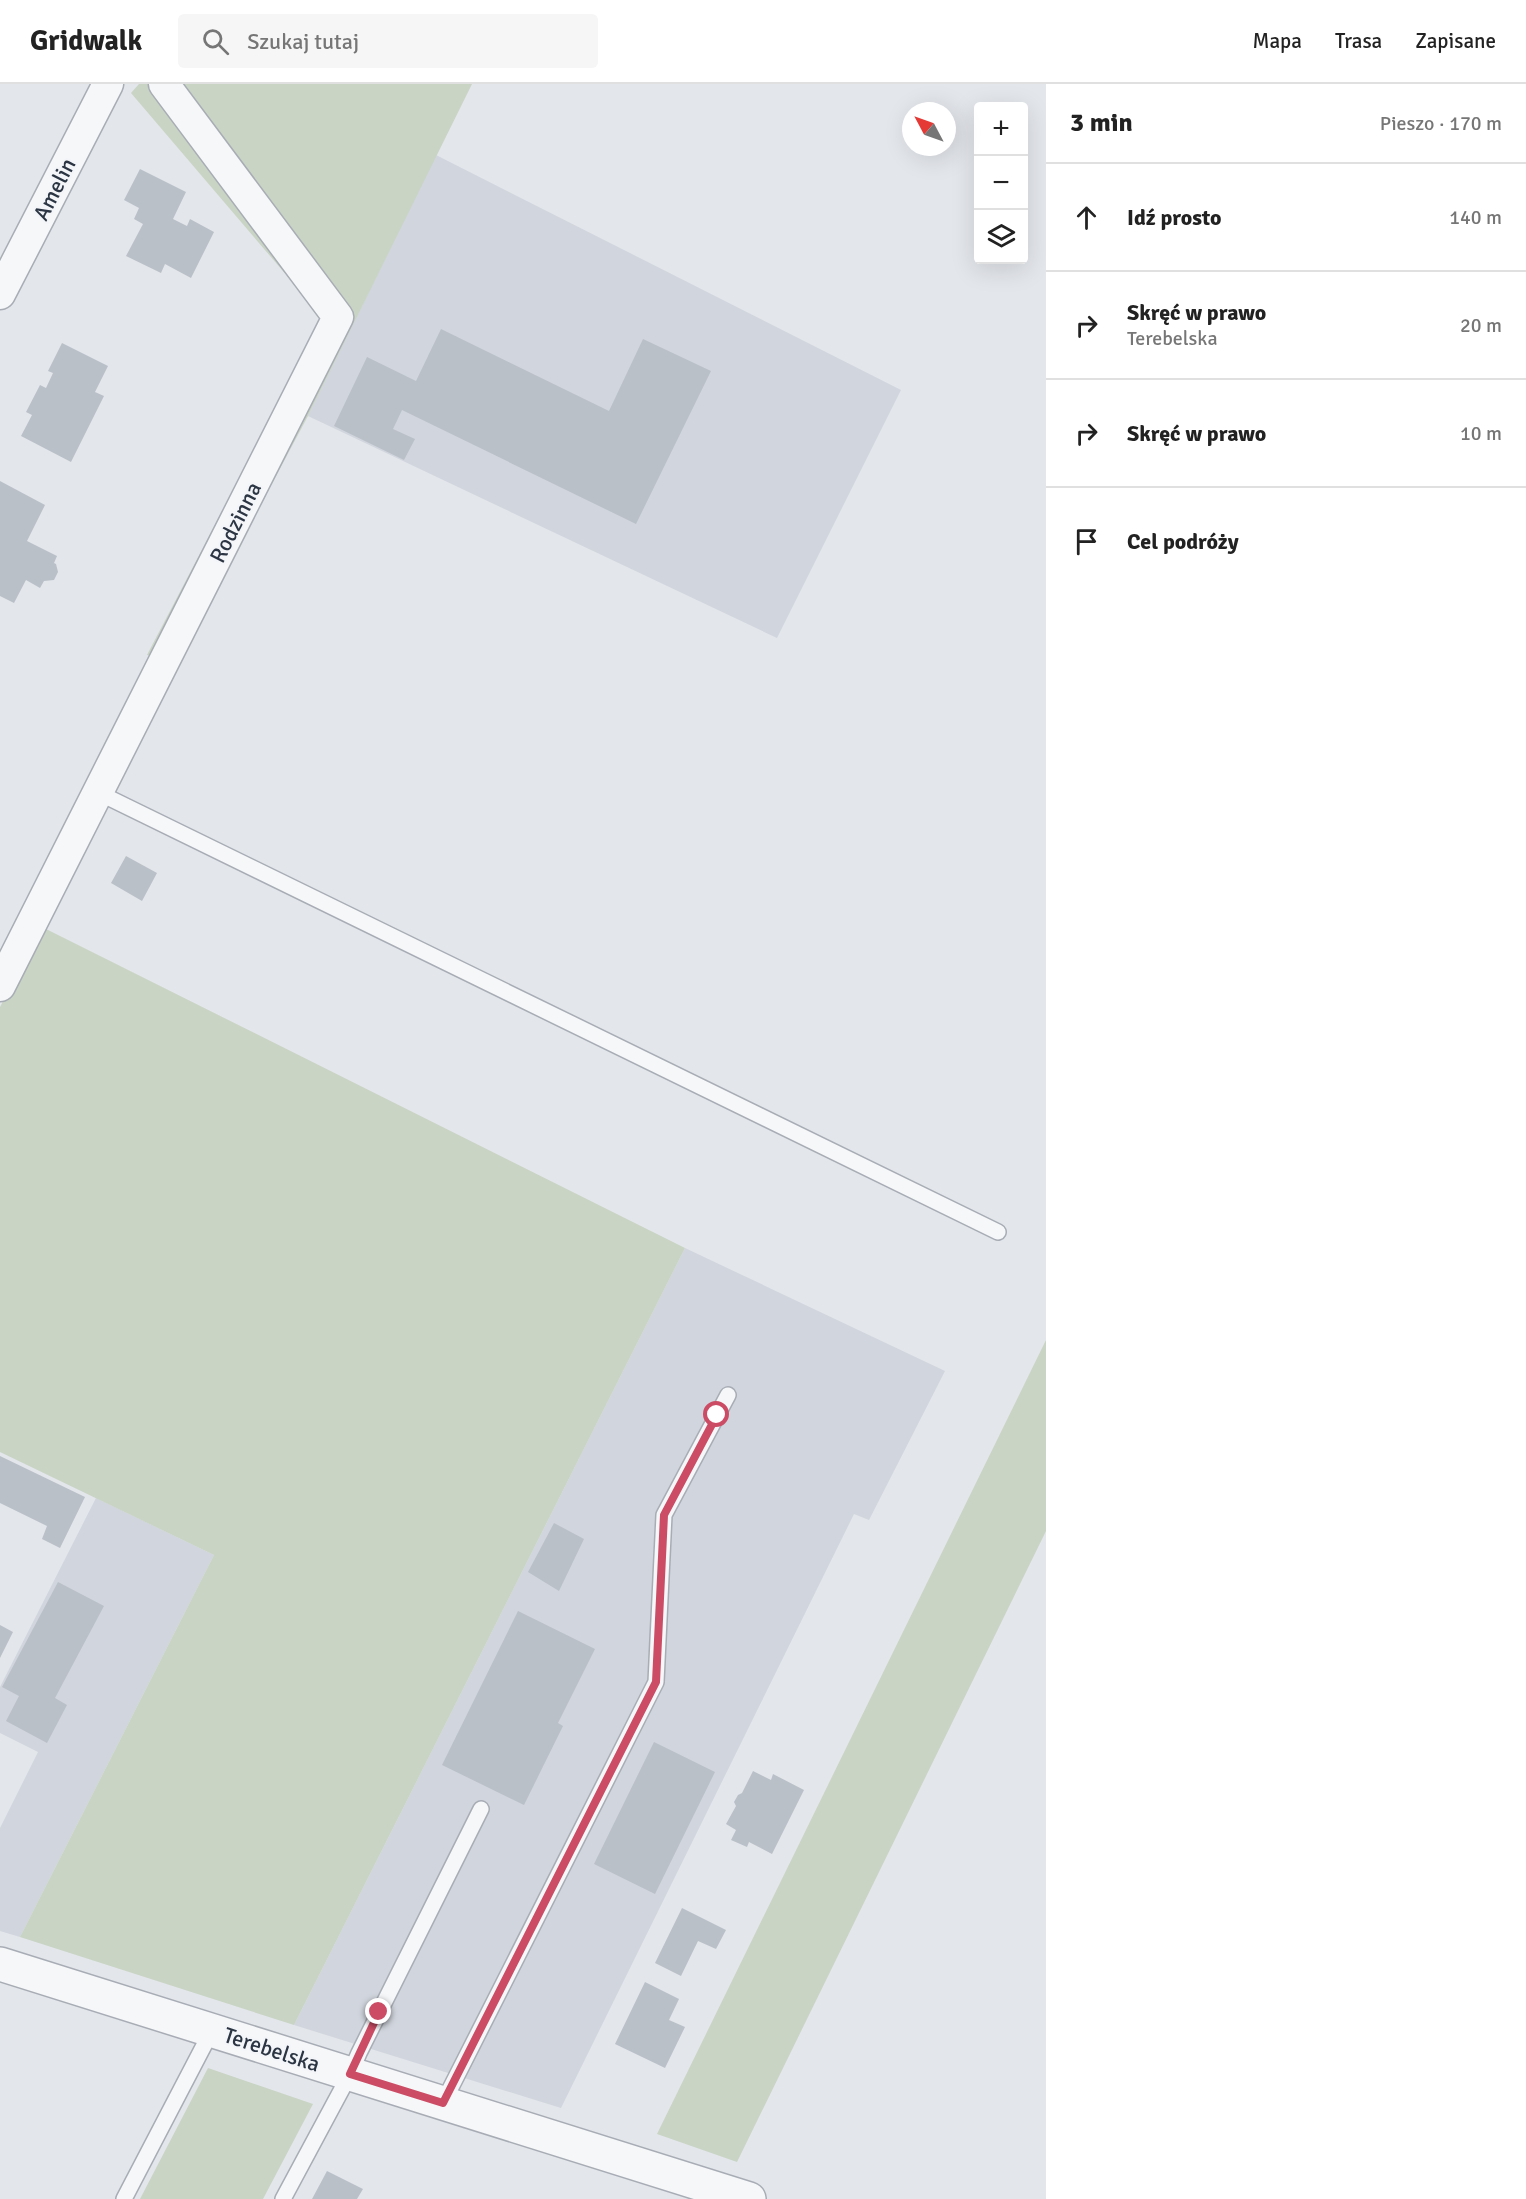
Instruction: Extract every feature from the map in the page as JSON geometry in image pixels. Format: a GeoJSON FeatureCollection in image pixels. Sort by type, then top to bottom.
{"type":"FeatureCollection","features":[{"type":"Feature","properties":{"kind":"street","name":"Amelin"},"geometry":{"type":"LineString","coordinates":[[0,294],[108,84]]}},
{"type":"Feature","properties":{"kind":"street","name":"Rodzinna"},"geometry":{"type":"LineString","coordinates":[[0,986],[338,317],[164,84]]}},
{"type":"Feature","properties":{"kind":"street","name":"Terebelska"},"geometry":{"type":"LineString","coordinates":[[0,1964],[749,2199]]}},
{"type":"Feature","properties":{"kind":"lane"},"geometry":{"type":"LineString","coordinates":[[99,793],[998,1232]]}},
{"type":"Feature","properties":{"kind":"lane"},"geometry":{"type":"LineString","coordinates":[[443,2103],[656,1682],[664,1515],[728,1395]]}},
{"type":"Feature","properties":{"kind":"lane"},"geometry":{"type":"LineString","coordinates":[[283,2199],[350,2074],[358,2053],[481,1809]]}},
{"type":"Feature","properties":{"kind":"lane"},"geometry":{"type":"LineString","coordinates":[[124,2199],[212,2030]]}},
{"type":"Feature","properties":{"kind":"shaded area"},"geometry":{"type":"Polygon","coordinates":[[[436,155],[901,390],[777,638],[308,416],[436,155]]]}},
{"type":"Feature","properties":{"kind":"shaded area"},"geometry":{"type":"Polygon","coordinates":[[[685,1248],[945,1371],[869,1520],[854,1514],[561,2108],[294,2025],[685,1248]]]}},
{"type":"Feature","properties":{"kind":"shaded area"},"geometry":{"type":"Polygon","coordinates":[[[96,1498],[214,1555],[20,1937],[0,1931],[0,1828],[38,1752],[0,1733],[0,1687],[96,1498]]]}},
{"type":"Feature","properties":{"kind":"green space"},"geometry":{"type":"Polygon","coordinates":[[[139,84],[472,84],[308,416],[177,662],[147,655],[323,318],[131,93],[139,84]]]}},
{"type":"Feature","properties":{"kind":"green space"},"geometry":{"type":"Polygon","coordinates":[[[42,927],[685,1248],[294,2025],[20,1937],[214,1555],[0,1452],[0,1007],[42,927]]]}},
{"type":"Feature","properties":{"kind":"green space"},"geometry":{"type":"Polygon","coordinates":[[[1046,1340],[1046,1531],[737,2162],[657,2134],[1046,1340]]]}},
{"type":"Feature","properties":{"kind":"green space"},"geometry":{"type":"Polygon","coordinates":[[[208,2068],[313,2104],[263,2199],[140,2199],[208,2068]]]}},
{"type":"Feature","properties":{"kind":"building"},"geometry":{"type":"Polygon","coordinates":[[[140,169],[186,192],[173,219],[187,226],[190,219],[214,232],[191,278],[165,264],[161,273],[126,256],[143,224],[134,219],[139,208],[124,200],[140,169]]]}},
{"type":"Feature","properties":{"kind":"building"},"geometry":{"type":"Polygon","coordinates":[[[441,329],[609,411],[643,339],[711,371],[636,524],[402,410],[393,429],[415,439],[404,460],[334,426],[367,357],[416,381],[441,329]]]}},
{"type":"Feature","properties":{"kind":"building"},"geometry":{"type":"Polygon","coordinates":[[[62,343],[108,366],[95,392],[104,396],[71,462],[21,436],[32,415],[26,412],[40,385],[46,388],[53,373],[48,371],[62,343]]]}},
{"type":"Feature","properties":{"kind":"building"},"geometry":{"type":"Polygon","coordinates":[[[0,481],[45,505],[27,541],[57,556],[54,563],[58,572],[54,580],[44,581],[40,588],[26,580],[14,603],[0,596],[0,481]]]}},
{"type":"Feature","properties":{"kind":"building"},"geometry":{"type":"Polygon","coordinates":[[[126,856],[157,873],[142,901],[111,883],[126,856]]]}},
{"type":"Feature","properties":{"kind":"building"},"geometry":{"type":"Polygon","coordinates":[[[0,1456],[85,1497],[60,1548],[42,1539],[47,1526],[0,1503],[0,1456]]]}},
{"type":"Feature","properties":{"kind":"building"},"geometry":{"type":"Polygon","coordinates":[[[554,1523],[584,1539],[559,1591],[528,1572],[554,1523]]]}},
{"type":"Feature","properties":{"kind":"building"},"geometry":{"type":"Polygon","coordinates":[[[58,1582],[104,1606],[55,1698],[67,1705],[47,1743],[6,1721],[19,1696],[2,1687],[58,1582]]]}},
{"type":"Feature","properties":{"kind":"building"},"geometry":{"type":"Polygon","coordinates":[[[518,1611],[595,1649],[558,1723],[563,1726],[524,1805],[442,1765],[518,1611]]]}},
{"type":"Feature","properties":{"kind":"building"},"geometry":{"type":"Polygon","coordinates":[[[0,1625],[13,1632],[0,1658],[0,1625]]]}},
{"type":"Feature","properties":{"kind":"building"},"geometry":{"type":"Polygon","coordinates":[[[654,1742],[715,1772],[655,1894],[594,1864],[654,1742]]]}},
{"type":"Feature","properties":{"kind":"building"},"geometry":{"type":"Polygon","coordinates":[[[753,1771],[771,1780],[773,1774],[804,1790],[772,1854],[749,1842],[747,1847],[731,1840],[736,1830],[726,1824],[736,1806],[734,1802],[742,1793],[753,1771]]]}},
{"type":"Feature","properties":{"kind":"building"},"geometry":{"type":"Polygon","coordinates":[[[682,1908],[726,1930],[716,1949],[698,1941],[681,1976],[655,1963],[682,1908]]]}},
{"type":"Feature","properties":{"kind":"building"},"geometry":{"type":"Polygon","coordinates":[[[645,1982],[679,1999],[669,2020],[685,2027],[665,2068],[615,2044],[645,1982]]]}},
{"type":"Feature","properties":{"kind":"building"},"geometry":{"type":"Polygon","coordinates":[[[327,2171],[363,2189],[357,2199],[312,2199],[327,2171]]]}},
{"type":"Feature","properties":{"kind":"route"},"geometry":{"type":"LineString","coordinates":[[379,2012],[350,2074],[443,2103],[656,1682],[664,1515],[717,1415]]}}]}
